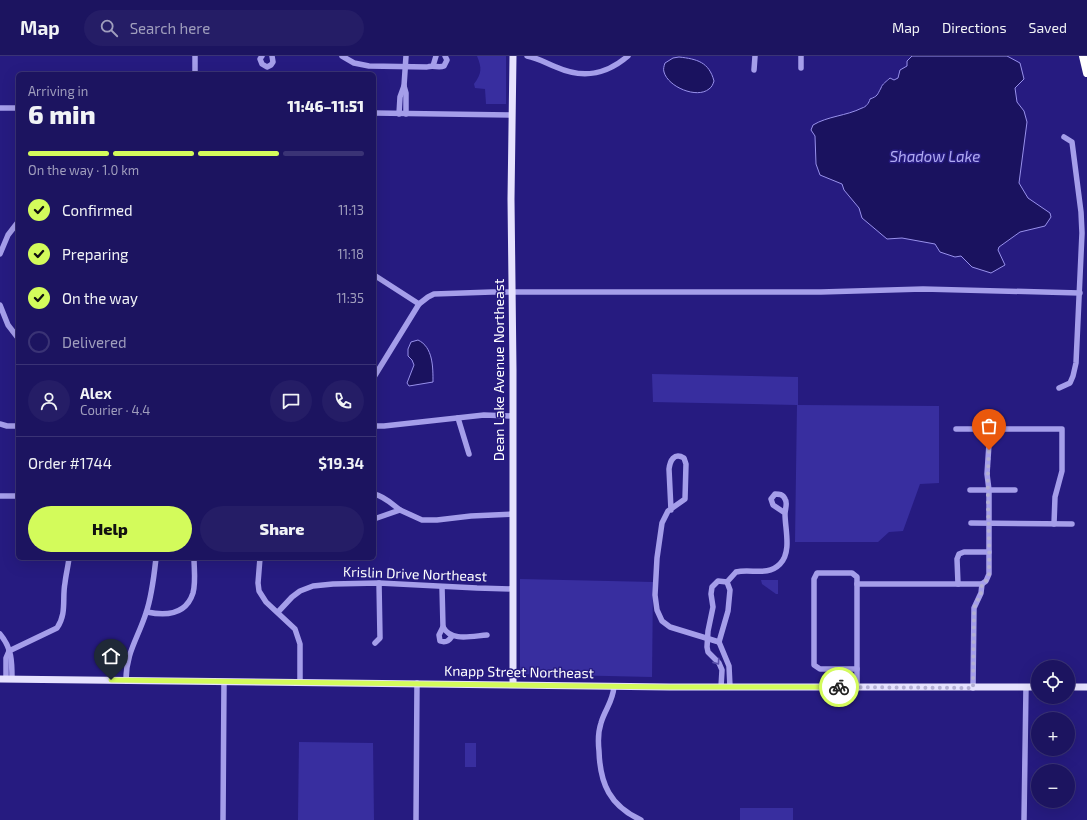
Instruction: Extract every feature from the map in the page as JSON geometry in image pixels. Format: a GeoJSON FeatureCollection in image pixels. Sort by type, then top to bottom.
{"type":"FeatureCollection","features":[{"type":"Feature","properties":{"kind":"highway"},"geometry":{"type":"LineString","coordinates":[[1083,56],[1087,73]]}},
{"type":"Feature","properties":{"kind":"main road","name":"Dean Lake Avenue Northeast"},"geometry":{"type":"LineString","coordinates":[[513,56],[511,205],[513,293],[513,684]]}},
{"type":"Feature","properties":{"kind":"main road","name":"Knapp Street Northeast"},"geometry":{"type":"LineString","coordinates":[[6,679],[721,687],[1031,687]]}},
{"type":"Feature","properties":{"kind":"main road"},"geometry":{"type":"LineString","coordinates":[[1075,687],[1087,687]]}},
{"type":"Feature","properties":{"kind":"street"},"geometry":{"type":"LineString","coordinates":[[195,56],[195,72]]}},
{"type":"Feature","properties":{"kind":"street"},"geometry":{"type":"LineString","coordinates":[[262,56],[260,60],[262,64],[267,66],[271,65],[273,62],[272,56]]}},
{"type":"Feature","properties":{"kind":"street"},"geometry":{"type":"LineString","coordinates":[[342,56],[362,65],[406,67],[444,66],[447,60],[445,56]]}},
{"type":"Feature","properties":{"kind":"street"},"geometry":{"type":"LineString","coordinates":[[399,114],[400,96],[404,86],[406,56]]}},
{"type":"Feature","properties":{"kind":"street"},"geometry":{"type":"LineString","coordinates":[[433,66],[436,56]]}},
{"type":"Feature","properties":{"kind":"street"},"geometry":{"type":"LineString","coordinates":[[527,56],[537,58],[556,67],[579,74],[592,74],[602,72],[617,65],[628,56]]}},
{"type":"Feature","properties":{"kind":"street"},"geometry":{"type":"LineString","coordinates":[[754,70],[755,56]]}},
{"type":"Feature","properties":{"kind":"street"},"geometry":{"type":"LineString","coordinates":[[801,56],[801,68]]}},
{"type":"Feature","properties":{"kind":"street"},"geometry":{"type":"LineString","coordinates":[[404,86],[406,93],[406,114]]}},
{"type":"Feature","properties":{"kind":"street"},"geometry":{"type":"LineString","coordinates":[[0,108],[16,108]]}},
{"type":"Feature","properties":{"kind":"street"},"geometry":{"type":"LineString","coordinates":[[376,113],[512,115]]}},
{"type":"Feature","properties":{"kind":"street"},"geometry":{"type":"LineString","coordinates":[[1059,388],[1070,383],[1076,363],[1080,293],[1081,212],[1072,142],[1064,138]]}},
{"type":"Feature","properties":{"kind":"street"},"geometry":{"type":"LineString","coordinates":[[0,254],[8,235],[16,225]]}},
{"type":"Feature","properties":{"kind":"street"},"geometry":{"type":"LineString","coordinates":[[376,275],[419,304]]}},
{"type":"Feature","properties":{"kind":"street"},"geometry":{"type":"LineString","coordinates":[[376,374],[419,304],[434,294],[822,292],[923,289],[1080,293]]}},
{"type":"Feature","properties":{"kind":"street"},"geometry":{"type":"LineString","coordinates":[[0,305],[8,325],[16,335]]}},
{"type":"Feature","properties":{"kind":"street"},"geometry":{"type":"LineString","coordinates":[[376,426],[484,415],[512,416]]}},
{"type":"Feature","properties":{"kind":"street"},"geometry":{"type":"LineString","coordinates":[[458,418],[470,454]]}},
{"type":"Feature","properties":{"kind":"street"},"geometry":{"type":"LineString","coordinates":[[0,424],[16,426]]}},
{"type":"Feature","properties":{"kind":"street"},"geometry":{"type":"LineString","coordinates":[[956,429],[1062,429],[1062,471],[1054,500],[1054,524]]}},
{"type":"Feature","properties":{"kind":"street"},"geometry":{"type":"LineString","coordinates":[[857,584],[982,584],[986,581],[989,576],[989,490],[987,474],[990,429]]}},
{"type":"Feature","properties":{"kind":"street"},"geometry":{"type":"LineString","coordinates":[[671,510],[670,463],[672,459],[677,456],[681,456],[684,458],[686,464],[685,499],[671,510],[662,523],[656,588],[657,610],[662,621],[670,627],[719,642]]}},
{"type":"Feature","properties":{"kind":"street"},"geometry":{"type":"LineString","coordinates":[[970,490],[1015,490]]}},
{"type":"Feature","properties":{"kind":"street"},"geometry":{"type":"LineString","coordinates":[[376,494],[400,510],[422,520],[513,514]]}},
{"type":"Feature","properties":{"kind":"street"},"geometry":{"type":"LineString","coordinates":[[0,496],[16,496]]}},
{"type":"Feature","properties":{"kind":"street"},"geometry":{"type":"LineString","coordinates":[[376,518],[400,510]]}},
{"type":"Feature","properties":{"kind":"street"},"geometry":{"type":"LineString","coordinates":[[721,687],[722,670],[719,663],[707,650],[708,631],[713,607],[711,594],[712,587],[718,582],[727,582],[736,572],[767,571],[780,564],[786,552],[787,532],[785,513]]}},
{"type":"Feature","properties":{"kind":"street"},"geometry":{"type":"LineString","coordinates":[[971,523],[1072,524]]}},
{"type":"Feature","properties":{"kind":"street"},"geometry":{"type":"LineString","coordinates":[[958,584],[957,559],[959,554],[964,552],[989,552]]}},
{"type":"Feature","properties":{"kind":"street"},"geometry":{"type":"LineString","coordinates":[[10,651],[57,628],[61,622],[63,616],[64,584],[69,560]]}},
{"type":"Feature","properties":{"kind":"street"},"geometry":{"type":"LineString","coordinates":[[126,680],[128,657],[131,647],[147,612],[156,560]]}},
{"type":"Feature","properties":{"kind":"street"},"geometry":{"type":"LineString","coordinates":[[147,612],[170,614],[186,606],[193,591],[194,560]]}},
{"type":"Feature","properties":{"kind":"street"},"geometry":{"type":"LineString","coordinates":[[260,560],[258,575],[259,591],[266,602],[295,629],[300,644],[300,682]]}},
{"type":"Feature","properties":{"kind":"street"},"geometry":{"type":"LineString","coordinates":[[856,688],[857,668],[857,577],[852,573],[820,572],[814,577],[815,666],[820,669],[857,668]]}},
{"type":"Feature","properties":{"kind":"street"},"geometry":{"type":"LineString","coordinates":[[727,582],[730,590],[728,611],[719,642],[729,666],[730,687]]}},
{"type":"Feature","properties":{"kind":"street"},"geometry":{"type":"LineString","coordinates":[[375,643],[380,638],[379,583]]}},
{"type":"Feature","properties":{"kind":"street","name":"Krislin Drive Northeast"},"geometry":{"type":"LineString","coordinates":[[278,612],[292,597],[306,588],[333,584],[379,583],[513,589]]}},
{"type":"Feature","properties":{"kind":"street"},"geometry":{"type":"LineString","coordinates":[[973,688],[974,608],[981,593],[982,584]]}},
{"type":"Feature","properties":{"kind":"street"},"geometry":{"type":"LineString","coordinates":[[442,587],[443,627],[445,631],[452,636],[458,637],[487,634]]}},
{"type":"Feature","properties":{"kind":"street"},"geometry":{"type":"LineString","coordinates":[[443,627],[438,635],[440,641],[448,642],[452,636]]}},
{"type":"Feature","properties":{"kind":"street"},"geometry":{"type":"LineString","coordinates":[[0,634],[7,642],[12,658],[6,679]]}},
{"type":"Feature","properties":{"kind":"street"},"geometry":{"type":"LineString","coordinates":[[223,820],[224,682]]}},
{"type":"Feature","properties":{"kind":"street"},"geometry":{"type":"LineString","coordinates":[[416,820],[417,683]]}},
{"type":"Feature","properties":{"kind":"street"},"geometry":{"type":"LineString","coordinates":[[614,686],[612,701],[601,723],[598,734],[599,764],[602,779],[612,798],[629,815],[633,818],[641,820]]}},
{"type":"Feature","properties":{"kind":"street"},"geometry":{"type":"LineString","coordinates":[[1024,820],[1026,687]]}},
{"type":"Feature","properties":{"kind":"shaded area"},"geometry":{"type":"Polygon","coordinates":[[[477,56],[506,56],[506,104],[486,104],[485,89],[475,88],[474,84],[479,77],[480,70],[480,64],[477,56]]]}},
{"type":"Feature","properties":{"kind":"shaded area"},"geometry":{"type":"Polygon","coordinates":[[[652,374],[798,377],[798,405],[939,406],[939,483],[920,484],[903,531],[889,532],[878,542],[795,542],[797,405],[653,402],[652,374]]]}},
{"type":"Feature","properties":{"kind":"shaded area"},"geometry":{"type":"Polygon","coordinates":[[[520,579],[653,582],[652,677],[520,674],[520,579]]]}},
{"type":"Feature","properties":{"kind":"shaded area"},"geometry":{"type":"Polygon","coordinates":[[[761,580],[778,580],[778,594],[762,584],[761,580]]]}},
{"type":"Feature","properties":{"kind":"shaded area"},"geometry":{"type":"Polygon","coordinates":[[[299,742],[373,743],[374,820],[298,820],[299,742]]]}},
{"type":"Feature","properties":{"kind":"shaded area"},"geometry":{"type":"Polygon","coordinates":[[[465,743],[476,743],[476,767],[465,767],[465,743]]]}},
{"type":"Feature","properties":{"kind":"shaded area"},"geometry":{"type":"Polygon","coordinates":[[[740,808],[793,808],[793,820],[740,820],[740,808]]]}},
{"type":"Feature","properties":{"kind":"water","name":"Shadow Lake"},"geometry":{"type":"Polygon","coordinates":[[[912,56],[1007,56],[1020,63],[1024,79],[1015,88],[1017,102],[1024,111],[1027,122],[1019,183],[1028,198],[1050,213],[1051,217],[1045,226],[1020,232],[999,247],[998,250],[1005,265],[991,273],[972,267],[961,256],[955,257],[940,252],[935,244],[902,238],[887,239],[862,218],[859,208],[844,190],[842,184],[820,175],[816,164],[815,136],[811,130],[813,125],[865,107],[870,99],[877,95],[882,85],[890,78],[894,80],[898,78],[900,70],[907,66],[907,61],[912,56]]]}},
{"type":"Feature","properties":{"kind":"water"},"geometry":{"type":"Polygon","coordinates":[[[679,57],[697,60],[709,70],[714,81],[709,89],[704,92],[691,92],[677,87],[671,82],[664,72],[665,63],[673,58],[679,57]]]}},
{"type":"Feature","properties":{"kind":"water"},"geometry":{"type":"Polygon","coordinates":[[[418,340],[427,347],[429,352],[432,364],[433,382],[409,386],[407,383],[414,365],[408,356],[408,349],[411,342],[418,340]]]}},
{"type":"Feature","properties":{"kind":"way so far"},"geometry":{"type":"LineString","coordinates":[[839,687],[973,688],[974,608],[981,593],[982,584],[986,581],[989,574],[989,490],[987,474],[989,450]]}},
{"type":"Feature","properties":{"kind":"route"},"geometry":{"type":"LineString","coordinates":[[111,680],[670,687],[839,687]]}}]}
